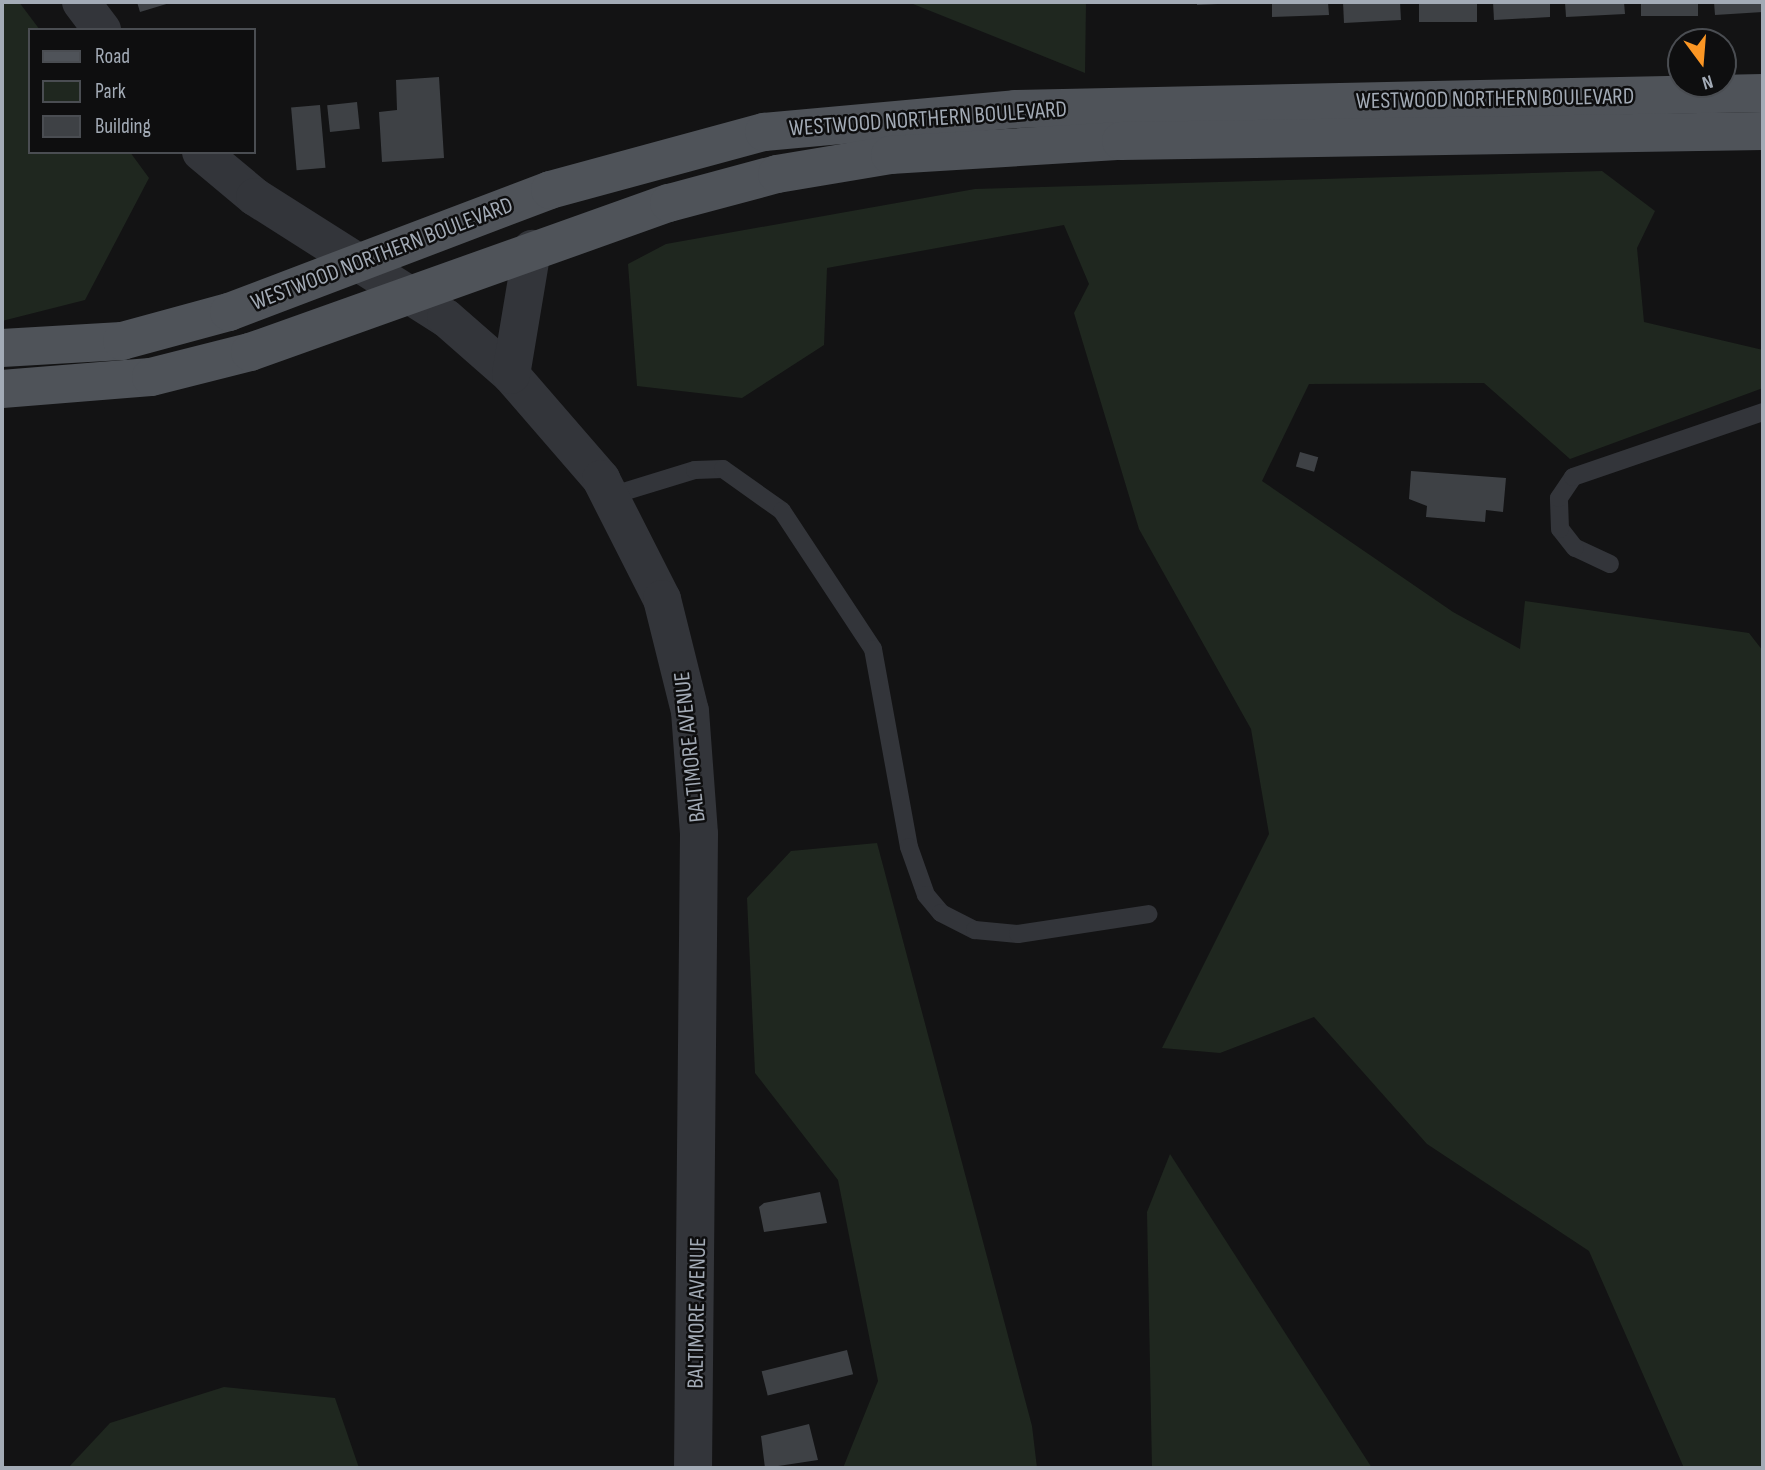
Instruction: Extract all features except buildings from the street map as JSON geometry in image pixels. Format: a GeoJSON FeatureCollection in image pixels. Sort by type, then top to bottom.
{"type":"FeatureCollection","features":[{"type":"Feature","properties":{"kind":"main road","name":"WESTWOOD NORTHERN BOULEVARD"},"geometry":{"type":"LineString","coordinates":[[2,348],[122,341],[229,312],[599,174],[764,132],[878,117],[1763,93]]}},
{"type":"Feature","properties":{"kind":"main road","name":"WESTWOOD NORTHERN BOULEVARD"},"geometry":{"type":"LineString","coordinates":[[2,389],[151,377],[250,352],[532,249],[777,174],[890,155],[1121,141],[1763,131]]}},
{"type":"Feature","properties":{"kind":"street"},"geometry":{"type":"LineString","coordinates":[[81,2],[100,28]]}},
{"type":"Feature","properties":{"kind":"street","name":"BALTIMORE AVENUE"},"geometry":{"type":"LineString","coordinates":[[203,154],[255,197],[409,295],[511,374],[610,496],[679,648],[696,775],[699,1311],[693,1468]]}},
{"type":"Feature","properties":{"kind":"street"},"geometry":{"type":"LineString","coordinates":[[511,374],[532,249]]}},
{"type":"Feature","properties":{"kind":"lane"},"geometry":{"type":"LineString","coordinates":[[1610,564],[1575,548],[1560,529],[1559,498],[1573,477],[1763,412]]}},
{"type":"Feature","properties":{"kind":"lane"},"geometry":{"type":"LineString","coordinates":[[610,496],[695,470],[723,469],[782,511],[873,649],[909,847],[926,895],[941,913],[975,930],[1018,934],[1148,914]]}},
{"type":"Feature","properties":{"kind":"green space"},"geometry":{"type":"Polygon","coordinates":[[[2,2],[19,2],[38,28],[28,28],[28,154],[131,154],[149,178],[85,300],[2,321],[2,2]]]}},
{"type":"Feature","properties":{"kind":"green space"},"geometry":{"type":"Polygon","coordinates":[[[908,2],[1086,2],[1085,73],[908,2]]]}},
{"type":"Feature","properties":{"kind":"green space"},"geometry":{"type":"Polygon","coordinates":[[[1602,171],[1655,211],[1637,248],[1644,322],[1763,350],[1763,388],[1570,459],[1484,383],[1309,384],[1262,481],[1453,612],[1520,649],[1525,601],[1749,633],[1763,651],[1763,1468],[1684,1468],[1589,1251],[1427,1144],[1314,1017],[1220,1053],[1162,1048],[1269,834],[1251,729],[1139,529],[1074,313],[1089,284],[1064,225],[827,268],[824,345],[742,398],[637,386],[628,264],[666,244],[975,189],[1602,171]]]}},
{"type":"Feature","properties":{"kind":"green space"},"geometry":{"type":"Polygon","coordinates":[[[877,843],[1032,1426],[1037,1468],[843,1468],[878,1381],[838,1180],[755,1073],[747,898],[791,851],[877,843]]]}},
{"type":"Feature","properties":{"kind":"green space"},"geometry":{"type":"Polygon","coordinates":[[[1170,1154],[1372,1468],[1152,1468],[1147,1212],[1170,1154]]]}},
{"type":"Feature","properties":{"kind":"green space"},"geometry":{"type":"Polygon","coordinates":[[[224,1387],[335,1398],[359,1468],[68,1468],[110,1423],[224,1387]]]}}]}
